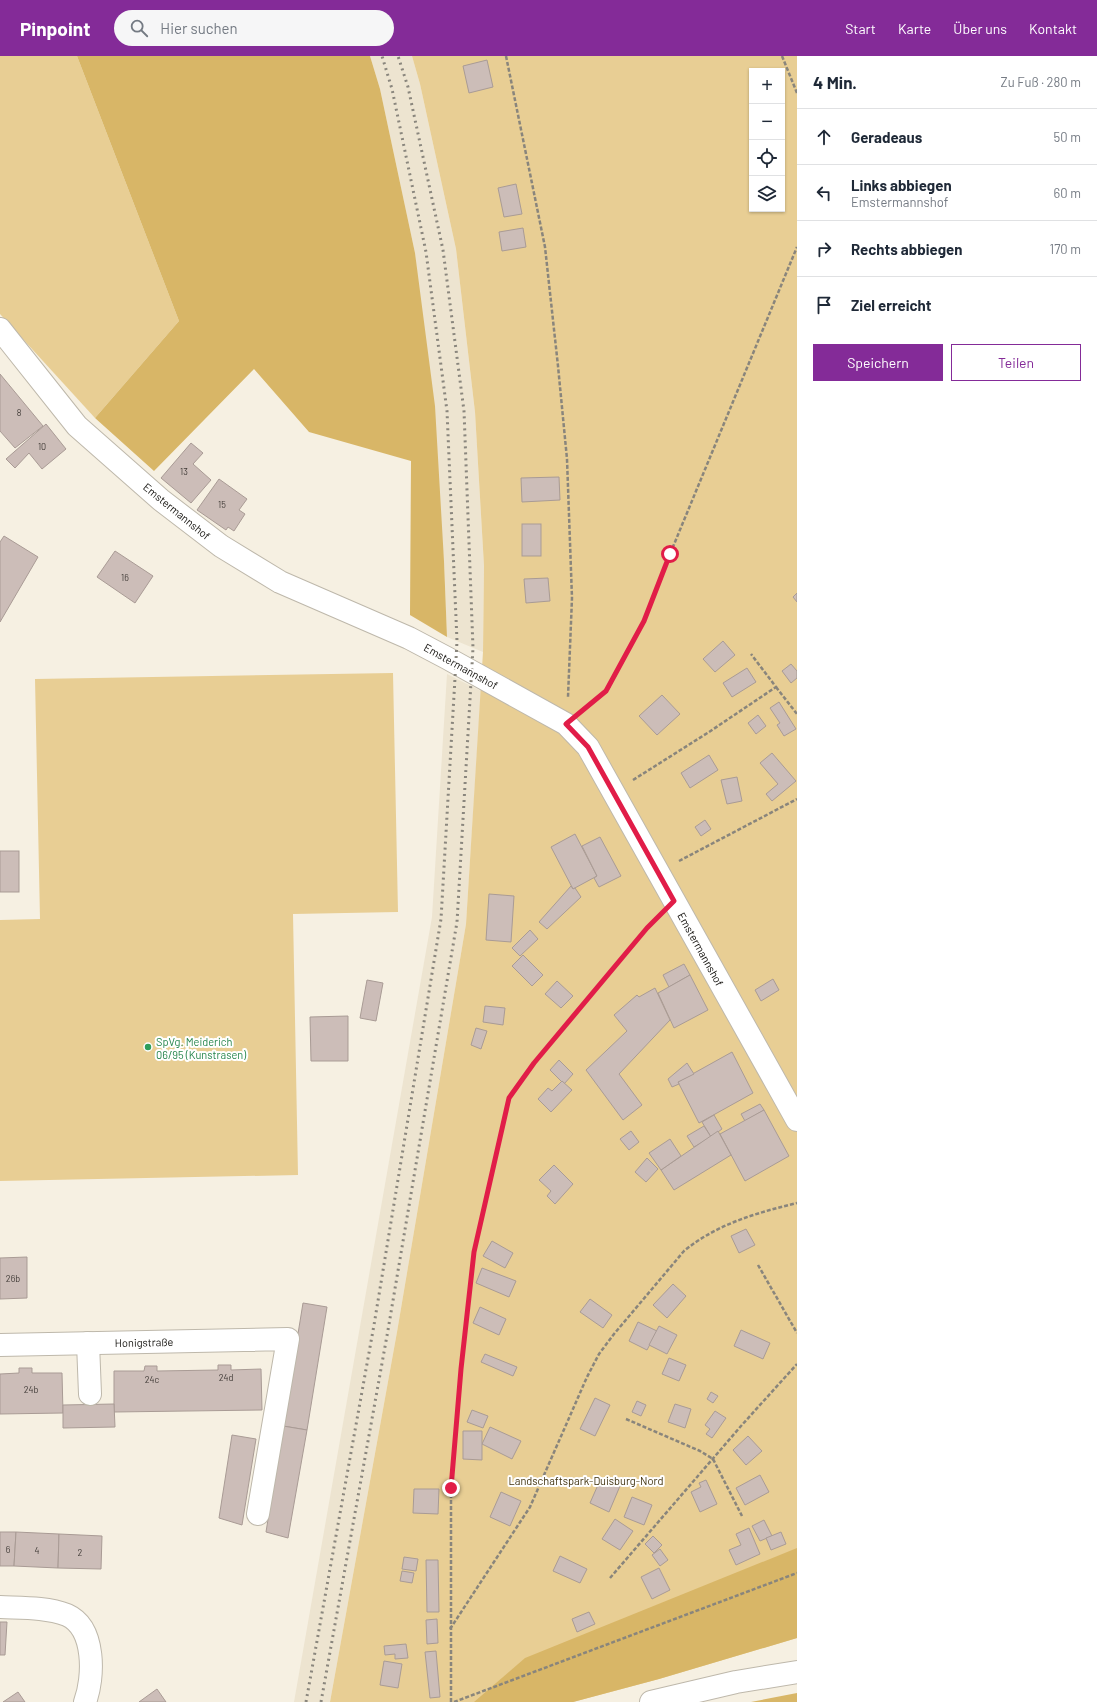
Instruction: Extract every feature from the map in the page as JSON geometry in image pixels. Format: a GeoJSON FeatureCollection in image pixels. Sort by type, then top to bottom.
{"type":"FeatureCollection","features":[{"type":"Feature","properties":{"kind":"street","name":"Emstermannshof"},"geometry":{"type":"LineString","coordinates":[[0,329],[77,426],[162,500],[221,546],[280,582],[409,638],[566,724],[588,747],[797,1120]]}},
{"type":"Feature","properties":{"kind":"street","name":"Honigstraße"},"geometry":{"type":"LineString","coordinates":[[0,1345],[288,1339],[258,1514]]}},
{"type":"Feature","properties":{"kind":"street"},"geometry":{"type":"LineString","coordinates":[[88,1343],[90,1394]]}},
{"type":"Feature","properties":{"kind":"street"},"geometry":{"type":"LineString","coordinates":[[0,1607],[47,1610],[68,1616],[80,1626],[87,1640],[92,1662],[89,1691],[85,1702]]}},
{"type":"Feature","properties":{"kind":"street"},"geometry":{"type":"LineString","coordinates":[[736,1682],[797,1661]]}},
{"type":"Feature","properties":{"kind":"street"},"geometry":{"type":"LineString","coordinates":[[651,1702],[736,1682],[797,1672]]}},
{"type":"Feature","properties":{"kind":"path"},"geometry":{"type":"LineString","coordinates":[[506,56],[545,247],[566,459],[572,598],[566,724]]}},
{"type":"Feature","properties":{"kind":"path"},"geometry":{"type":"LineString","coordinates":[[782,56],[797,92]]}},
{"type":"Feature","properties":{"kind":"path"},"geometry":{"type":"LineString","coordinates":[[566,724],[606,691],[644,621],[670,554],[797,246]]}},
{"type":"Feature","properties":{"kind":"path"},"geometry":{"type":"LineString","coordinates":[[751,654],[797,714]]}},
{"type":"Feature","properties":{"kind":"path"},"geometry":{"type":"LineString","coordinates":[[615,794],[629,782],[709,732],[776,687]]}},
{"type":"Feature","properties":{"kind":"path"},"geometry":{"type":"LineString","coordinates":[[677,862],[797,799]]}},
{"type":"Feature","properties":{"kind":"path"},"geometry":{"type":"LineString","coordinates":[[674,901],[647,928],[534,1063],[509,1098],[474,1252],[461,1369],[451,1488],[450,1629],[452,1702],[797,1573]]}},
{"type":"Feature","properties":{"kind":"path"},"geometry":{"type":"LineString","coordinates":[[450,1629],[530,1507],[587,1377],[599,1354],[614,1334],[684,1251],[698,1240],[738,1220],[797,1203]]}},
{"type":"Feature","properties":{"kind":"path"},"geometry":{"type":"LineString","coordinates":[[758,1265],[797,1333]]}},
{"type":"Feature","properties":{"kind":"path"},"geometry":{"type":"LineString","coordinates":[[610,1578],[797,1364]]}},
{"type":"Feature","properties":{"kind":"path"},"geometry":{"type":"LineString","coordinates":[[626,1419],[700,1450],[713,1459],[742,1516]]}},
{"type":"Feature","properties":{"kind":"shaded area"},"geometry":{"type":"Polygon","coordinates":[[[77,56],[370,56],[380,89],[415,253],[435,406],[447,637],[410,615],[411,461],[309,432],[254,369],[154,471],[95,418],[179,321],[77,56]]]}},
{"type":"Feature","properties":{"kind":"shaded area"},"geometry":{"type":"Polygon","coordinates":[[[370,56],[412,56],[420,84],[456,249],[475,412],[484,566],[483,652],[447,637],[444,561],[415,253],[380,89],[370,56]]]}},
{"type":"Feature","properties":{"kind":"shaded area"},"geometry":{"type":"Polygon","coordinates":[[[447,674],[481,691],[466,924],[397,1332],[330,1702],[294,1702],[432,917],[447,674]]]}},
{"type":"Feature","properties":{"kind":"shaded area"},"geometry":{"type":"Polygon","coordinates":[[[797,1548],[797,1638],[659,1679],[573,1702],[474,1702],[525,1658],[797,1548]]]}},
{"type":"Feature","properties":{"kind":"shaded area"},"geometry":{"type":"Polygon","coordinates":[[[797,1693],[797,1702],[751,1702],[797,1693]]]}},
{"type":"Feature","properties":{"kind":"green space"},"geometry":{"type":"Polygon","coordinates":[[[0,56],[77,56],[179,321],[95,418],[0,314],[0,56]]]}},
{"type":"Feature","properties":{"kind":"green space","name":"Landschaftspark-Duisburg-Nord"},"geometry":{"type":"Polygon","coordinates":[[[412,56],[797,56],[797,1638],[659,1679],[573,1702],[330,1702],[397,1332],[466,924],[483,652],[484,566],[475,412],[456,249],[420,84],[412,56]]]}},
{"type":"Feature","properties":{"kind":"green space"},"geometry":{"type":"Polygon","coordinates":[[[393,673],[398,912],[293,914],[298,1175],[0,1181],[0,920],[40,919],[35,679],[393,673]]]}},
{"type":"Feature","properties":{"kind":"building"},"geometry":{"type":"Polygon","coordinates":[[[487,60],[493,87],[469,93],[463,66],[487,60]]]}},
{"type":"Feature","properties":{"kind":"building"},"geometry":{"type":"Polygon","coordinates":[[[516,184],[522,214],[504,217],[498,188],[516,184]]]}},
{"type":"Feature","properties":{"kind":"building"},"geometry":{"type":"Polygon","coordinates":[[[523,228],[526,247],[502,251],[499,232],[523,228]]]}},
{"type":"Feature","properties":{"kind":"building"},"geometry":{"type":"Polygon","coordinates":[[[0,374],[43,426],[15,448],[0,431],[0,374]]]}},
{"type":"Feature","properties":{"kind":"building"},"geometry":{"type":"Polygon","coordinates":[[[46,424],[66,449],[42,469],[29,453],[15,468],[6,459],[46,424]]]}},
{"type":"Feature","properties":{"kind":"building"},"geometry":{"type":"Polygon","coordinates":[[[191,443],[203,453],[193,464],[211,480],[191,503],[161,478],[191,443]]]}},
{"type":"Feature","properties":{"kind":"building"},"geometry":{"type":"Polygon","coordinates":[[[559,477],[560,500],[522,502],[521,478],[559,477]]]}},
{"type":"Feature","properties":{"kind":"building"},"geometry":{"type":"Polygon","coordinates":[[[219,479],[247,499],[239,510],[245,514],[234,531],[228,527],[226,530],[197,510],[219,479]]]}},
{"type":"Feature","properties":{"kind":"building"},"geometry":{"type":"Polygon","coordinates":[[[522,524],[541,524],[541,556],[522,556],[522,524]]]}},
{"type":"Feature","properties":{"kind":"building"},"geometry":{"type":"Polygon","coordinates":[[[4,536],[38,557],[0,622],[0,542],[4,536]]]}},
{"type":"Feature","properties":{"kind":"building"},"geometry":{"type":"Polygon","coordinates":[[[115,551],[153,576],[135,603],[97,577],[115,551]]]}},
{"type":"Feature","properties":{"kind":"building"},"geometry":{"type":"Polygon","coordinates":[[[548,578],[550,601],[526,603],[524,579],[548,578]]]}},
{"type":"Feature","properties":{"kind":"building"},"geometry":{"type":"Polygon","coordinates":[[[797,593],[797,602],[793,597],[797,593]]]}},
{"type":"Feature","properties":{"kind":"building"},"geometry":{"type":"Polygon","coordinates":[[[723,641],[735,655],[715,672],[703,659],[723,641]]]}},
{"type":"Feature","properties":{"kind":"building"},"geometry":{"type":"Polygon","coordinates":[[[791,664],[797,671],[797,678],[791,683],[782,671],[791,664]]]}},
{"type":"Feature","properties":{"kind":"building"},"geometry":{"type":"Polygon","coordinates":[[[747,668],[756,682],[732,697],[723,683],[747,668]]]}},
{"type":"Feature","properties":{"kind":"building"},"geometry":{"type":"Polygon","coordinates":[[[662,695],[680,714],[657,735],[639,716],[662,695]]]}},
{"type":"Feature","properties":{"kind":"building"},"geometry":{"type":"Polygon","coordinates":[[[779,702],[796,729],[784,736],[777,725],[780,723],[770,708],[779,702]]]}},
{"type":"Feature","properties":{"kind":"building"},"geometry":{"type":"Polygon","coordinates":[[[758,715],[766,726],[756,734],[748,723],[758,715]]]}},
{"type":"Feature","properties":{"kind":"building"},"geometry":{"type":"Polygon","coordinates":[[[772,753],[796,781],[772,801],[766,794],[778,784],[760,763],[772,753]]]}},
{"type":"Feature","properties":{"kind":"building"},"geometry":{"type":"Polygon","coordinates":[[[709,755],[718,770],[690,788],[681,773],[709,755]]]}},
{"type":"Feature","properties":{"kind":"building"},"geometry":{"type":"Polygon","coordinates":[[[737,777],[742,801],[727,804],[721,780],[737,777]]]}},
{"type":"Feature","properties":{"kind":"building"},"geometry":{"type":"Polygon","coordinates":[[[705,820],[711,829],[701,836],[695,827],[705,820]]]}},
{"type":"Feature","properties":{"kind":"building"},"geometry":{"type":"Polygon","coordinates":[[[575,834],[597,876],[573,889],[551,847],[575,834]]]}},
{"type":"Feature","properties":{"kind":"building"},"geometry":{"type":"Polygon","coordinates":[[[600,837],[621,876],[599,887],[594,878],[597,876],[582,846],[600,837]]]}},
{"type":"Feature","properties":{"kind":"building"},"geometry":{"type":"Polygon","coordinates":[[[0,851],[19,851],[19,892],[0,892],[0,851]]]}},
{"type":"Feature","properties":{"kind":"building"},"geometry":{"type":"Polygon","coordinates":[[[571,886],[573,889],[575,888],[581,897],[547,929],[539,922],[571,886]]]}},
{"type":"Feature","properties":{"kind":"building"},"geometry":{"type":"Polygon","coordinates":[[[489,894],[514,896],[511,942],[486,940],[489,894]]]}},
{"type":"Feature","properties":{"kind":"building"},"geometry":{"type":"Polygon","coordinates":[[[530,930],[538,939],[520,956],[512,948],[530,930]]]}},
{"type":"Feature","properties":{"kind":"building"},"geometry":{"type":"Polygon","coordinates":[[[523,955],[543,975],[532,986],[512,966],[523,955]]]}},
{"type":"Feature","properties":{"kind":"building"},"geometry":{"type":"Polygon","coordinates":[[[684,964],[690,975],[669,987],[663,975],[684,964]]]}},
{"type":"Feature","properties":{"kind":"building"},"geometry":{"type":"Polygon","coordinates":[[[690,975],[708,1010],[674,1028],[658,993],[690,975]]]}},
{"type":"Feature","properties":{"kind":"building"},"geometry":{"type":"Polygon","coordinates":[[[773,979],[779,990],[761,1001],[755,990],[773,979]]]}},
{"type":"Feature","properties":{"kind":"building"},"geometry":{"type":"Polygon","coordinates":[[[367,980],[383,983],[376,1021],[360,1018],[367,980]]]}},
{"type":"Feature","properties":{"kind":"building"},"geometry":{"type":"Polygon","coordinates":[[[557,981],[573,996],[561,1008],[545,994],[557,981]]]}},
{"type":"Feature","properties":{"kind":"building"},"geometry":{"type":"Polygon","coordinates":[[[655,988],[670,1020],[619,1074],[642,1105],[623,1120],[586,1070],[627,1031],[614,1015],[637,995],[639,997],[655,988]]]}},
{"type":"Feature","properties":{"kind":"building"},"geometry":{"type":"Polygon","coordinates":[[[485,1006],[505,1008],[503,1025],[483,1022],[485,1006]]]}},
{"type":"Feature","properties":{"kind":"building"},"geometry":{"type":"Polygon","coordinates":[[[348,1016],[348,1061],[311,1061],[310,1017],[348,1016]]]}},
{"type":"Feature","properties":{"kind":"building"},"geometry":{"type":"Polygon","coordinates":[[[476,1028],[487,1031],[481,1049],[471,1045],[476,1028]]]}},
{"type":"Feature","properties":{"kind":"building"},"geometry":{"type":"Polygon","coordinates":[[[732,1052],[753,1093],[699,1123],[678,1082],[732,1052]]]}},
{"type":"Feature","properties":{"kind":"building"},"geometry":{"type":"Polygon","coordinates":[[[559,1060],[573,1074],[564,1084],[550,1070],[559,1060]]]}},
{"type":"Feature","properties":{"kind":"building"},"geometry":{"type":"Polygon","coordinates":[[[687,1063],[694,1074],[678,1082],[679,1084],[672,1087],[668,1079],[687,1063]]]}},
{"type":"Feature","properties":{"kind":"building"},"geometry":{"type":"Polygon","coordinates":[[[562,1081],[572,1090],[551,1112],[538,1099],[548,1088],[552,1091],[562,1081]]]}},
{"type":"Feature","properties":{"kind":"building"},"geometry":{"type":"Polygon","coordinates":[[[760,1104],[764,1110],[745,1121],[741,1114],[760,1104]]]}},
{"type":"Feature","properties":{"kind":"building"},"geometry":{"type":"Polygon","coordinates":[[[764,1110],[789,1156],[745,1181],[720,1134],[764,1110]]]}},
{"type":"Feature","properties":{"kind":"building"},"geometry":{"type":"Polygon","coordinates":[[[714,1115],[722,1129],[711,1137],[702,1122],[714,1115]]]}},
{"type":"Feature","properties":{"kind":"building"},"geometry":{"type":"Polygon","coordinates":[[[704,1126],[711,1137],[694,1147],[687,1136],[704,1126]]]}},
{"type":"Feature","properties":{"kind":"building"},"geometry":{"type":"Polygon","coordinates":[[[631,1131],[639,1142],[629,1150],[620,1139],[631,1131]]]}},
{"type":"Feature","properties":{"kind":"building"},"geometry":{"type":"Polygon","coordinates":[[[718,1131],[731,1155],[674,1190],[661,1170],[718,1131]]]}},
{"type":"Feature","properties":{"kind":"building"},"geometry":{"type":"Polygon","coordinates":[[[670,1139],[681,1156],[661,1170],[649,1153],[670,1139]]]}},
{"type":"Feature","properties":{"kind":"building"},"geometry":{"type":"Polygon","coordinates":[[[647,1158],[658,1169],[646,1182],[635,1172],[647,1158]]]}},
{"type":"Feature","properties":{"kind":"building"},"geometry":{"type":"Polygon","coordinates":[[[554,1165],[573,1184],[555,1204],[547,1196],[551,1191],[539,1180],[554,1165]]]}},
{"type":"Feature","properties":{"kind":"building"},"geometry":{"type":"Polygon","coordinates":[[[746,1229],[755,1245],[739,1253],[731,1236],[746,1229]]]}},
{"type":"Feature","properties":{"kind":"building"},"geometry":{"type":"Polygon","coordinates":[[[492,1241],[513,1253],[505,1268],[483,1256],[492,1241]]]}},
{"type":"Feature","properties":{"kind":"building"},"geometry":{"type":"Polygon","coordinates":[[[27,1257],[27,1298],[0,1299],[0,1258],[27,1257]]]}},
{"type":"Feature","properties":{"kind":"building"},"geometry":{"type":"Polygon","coordinates":[[[482,1268],[516,1281],[509,1297],[476,1283],[482,1268]]]}},
{"type":"Feature","properties":{"kind":"building"},"geometry":{"type":"Polygon","coordinates":[[[673,1284],[686,1296],[667,1318],[653,1305],[673,1284]]]}},
{"type":"Feature","properties":{"kind":"building"},"geometry":{"type":"Polygon","coordinates":[[[590,1299],[612,1315],[603,1328],[580,1312],[590,1299]]]}},
{"type":"Feature","properties":{"kind":"building"},"geometry":{"type":"Polygon","coordinates":[[[303,1303],[327,1307],[307,1430],[283,1426],[303,1303]]]}},
{"type":"Feature","properties":{"kind":"building"},"geometry":{"type":"Polygon","coordinates":[[[480,1307],[506,1319],[499,1335],[473,1323],[480,1307]]]}},
{"type":"Feature","properties":{"kind":"building"},"geometry":{"type":"Polygon","coordinates":[[[638,1322],[657,1331],[647,1350],[629,1341],[638,1322]]]}},
{"type":"Feature","properties":{"kind":"building"},"geometry":{"type":"Polygon","coordinates":[[[659,1326],[677,1335],[667,1354],[649,1345],[659,1326]]]}},
{"type":"Feature","properties":{"kind":"building"},"geometry":{"type":"Polygon","coordinates":[[[741,1330],[770,1343],[763,1359],[734,1346],[741,1330]]]}},
{"type":"Feature","properties":{"kind":"building"},"geometry":{"type":"Polygon","coordinates":[[[485,1354],[517,1367],[513,1376],[481,1362],[485,1354]]]}},
{"type":"Feature","properties":{"kind":"building"},"geometry":{"type":"Polygon","coordinates":[[[669,1358],[686,1365],[679,1381],[662,1374],[669,1358]]]}},
{"type":"Feature","properties":{"kind":"building"},"geometry":{"type":"Polygon","coordinates":[[[218,1365],[231,1365],[231,1370],[261,1369],[262,1410],[114,1412],[114,1371],[144,1371],[145,1366],[157,1366],[157,1371],[218,1370],[218,1365]]]}},
{"type":"Feature","properties":{"kind":"building"},"geometry":{"type":"Polygon","coordinates":[[[19,1368],[32,1368],[32,1373],[62,1373],[63,1413],[0,1414],[0,1374],[19,1373],[19,1368]]]}},
{"type":"Feature","properties":{"kind":"building"},"geometry":{"type":"Polygon","coordinates":[[[711,1392],[718,1396],[713,1403],[707,1399],[711,1392]]]}},
{"type":"Feature","properties":{"kind":"building"},"geometry":{"type":"Polygon","coordinates":[[[595,1398],[610,1405],[595,1436],[580,1429],[595,1398]]]}},
{"type":"Feature","properties":{"kind":"building"},"geometry":{"type":"Polygon","coordinates":[[[637,1401],[646,1405],[641,1416],[632,1412],[637,1401]]]}},
{"type":"Feature","properties":{"kind":"building"},"geometry":{"type":"Polygon","coordinates":[[[114,1404],[115,1427],[63,1428],[63,1405],[114,1404]]]}},
{"type":"Feature","properties":{"kind":"building"},"geometry":{"type":"Polygon","coordinates":[[[675,1404],[691,1409],[685,1428],[668,1422],[675,1404]]]}},
{"type":"Feature","properties":{"kind":"building"},"geometry":{"type":"Polygon","coordinates":[[[472,1410],[488,1416],[483,1428],[467,1422],[472,1410]]]}},
{"type":"Feature","properties":{"kind":"building"},"geometry":{"type":"Polygon","coordinates":[[[715,1411],[726,1418],[712,1438],[706,1434],[710,1429],[705,1425],[715,1411]]]}},
{"type":"Feature","properties":{"kind":"building"},"geometry":{"type":"Polygon","coordinates":[[[283,1426],[307,1430],[288,1538],[266,1532],[283,1426]]]}},
{"type":"Feature","properties":{"kind":"building"},"geometry":{"type":"Polygon","coordinates":[[[490,1427],[521,1441],[512,1459],[482,1444],[490,1427]]]}},
{"type":"Feature","properties":{"kind":"building"},"geometry":{"type":"Polygon","coordinates":[[[463,1431],[482,1431],[482,1460],[463,1459],[463,1431]]]}},
{"type":"Feature","properties":{"kind":"building"},"geometry":{"type":"Polygon","coordinates":[[[232,1435],[256,1439],[242,1525],[219,1518],[232,1435]]]}},
{"type":"Feature","properties":{"kind":"building"},"geometry":{"type":"Polygon","coordinates":[[[748,1436],[762,1451],[746,1465],[733,1450],[748,1436]]]}},
{"type":"Feature","properties":{"kind":"building"},"geometry":{"type":"Polygon","coordinates":[[[760,1475],[769,1492],[745,1505],[736,1488],[760,1475]]]}},
{"type":"Feature","properties":{"kind":"building"},"geometry":{"type":"Polygon","coordinates":[[[601,1478],[620,1486],[609,1512],[590,1503],[601,1478]]]}},
{"type":"Feature","properties":{"kind":"building"},"geometry":{"type":"Polygon","coordinates":[[[706,1480],[717,1504],[700,1512],[691,1492],[701,1487],[699,1483],[706,1480]]]}},
{"type":"Feature","properties":{"kind":"building"},"geometry":{"type":"Polygon","coordinates":[[[414,1489],[439,1489],[438,1514],[413,1513],[414,1489]]]}},
{"type":"Feature","properties":{"kind":"building"},"geometry":{"type":"Polygon","coordinates":[[[501,1492],[521,1501],[510,1526],[490,1517],[501,1492]]]}},
{"type":"Feature","properties":{"kind":"building"},"geometry":{"type":"Polygon","coordinates":[[[632,1497],[652,1505],[644,1525],[624,1517],[632,1497]]]}},
{"type":"Feature","properties":{"kind":"building"},"geometry":{"type":"Polygon","coordinates":[[[615,1519],[633,1531],[620,1550],[602,1539],[615,1519]]]}},
{"type":"Feature","properties":{"kind":"building"},"geometry":{"type":"Polygon","coordinates":[[[764,1520],[772,1536],[760,1541],[752,1526],[764,1520]]]}},
{"type":"Feature","properties":{"kind":"building"},"geometry":{"type":"Polygon","coordinates":[[[749,1528],[760,1554],[736,1565],[729,1550],[741,1545],[736,1534],[749,1528]]]}},
{"type":"Feature","properties":{"kind":"building"},"geometry":{"type":"Polygon","coordinates":[[[0,1532],[16,1532],[14,1566],[0,1566],[0,1532]]]}},
{"type":"Feature","properties":{"kind":"building"},"geometry":{"type":"Polygon","coordinates":[[[16,1532],[59,1534],[58,1568],[14,1566],[16,1532]]]}},
{"type":"Feature","properties":{"kind":"building"},"geometry":{"type":"Polygon","coordinates":[[[781,1532],[786,1544],[771,1550],[766,1538],[781,1532]]]}},
{"type":"Feature","properties":{"kind":"building"},"geometry":{"type":"Polygon","coordinates":[[[59,1534],[102,1536],[101,1569],[58,1568],[59,1534]]]}},
{"type":"Feature","properties":{"kind":"building"},"geometry":{"type":"Polygon","coordinates":[[[653,1536],[662,1545],[654,1553],[645,1544],[653,1536]]]}},
{"type":"Feature","properties":{"kind":"building"},"geometry":{"type":"Polygon","coordinates":[[[660,1549],[668,1560],[660,1566],[652,1555],[660,1549]]]}},
{"type":"Feature","properties":{"kind":"building"},"geometry":{"type":"Polygon","coordinates":[[[560,1556],[587,1569],[580,1583],[553,1571],[560,1556]]]}},
{"type":"Feature","properties":{"kind":"building"},"geometry":{"type":"Polygon","coordinates":[[[404,1557],[418,1559],[416,1571],[402,1569],[404,1557]]]}},
{"type":"Feature","properties":{"kind":"building"},"geometry":{"type":"Polygon","coordinates":[[[426,1560],[438,1560],[439,1612],[427,1612],[426,1560]]]}},
{"type":"Feature","properties":{"kind":"building"},"geometry":{"type":"Polygon","coordinates":[[[659,1568],[670,1590],[652,1599],[641,1577],[659,1568]]]}},
{"type":"Feature","properties":{"kind":"building"},"geometry":{"type":"Polygon","coordinates":[[[402,1571],[414,1573],[412,1583],[400,1581],[402,1571]]]}},
{"type":"Feature","properties":{"kind":"building"},"geometry":{"type":"Polygon","coordinates":[[[589,1612],[595,1624],[577,1632],[572,1619],[589,1612]]]}},
{"type":"Feature","properties":{"kind":"building"},"geometry":{"type":"Polygon","coordinates":[[[437,1619],[438,1643],[427,1644],[426,1620],[437,1619]]]}},
{"type":"Feature","properties":{"kind":"building"},"geometry":{"type":"Polygon","coordinates":[[[0,1622],[7,1622],[5,1655],[0,1655],[0,1622]]]}},
{"type":"Feature","properties":{"kind":"building"},"geometry":{"type":"Polygon","coordinates":[[[406,1644],[408,1658],[395,1659],[395,1654],[385,1655],[384,1646],[406,1644]]]}},
{"type":"Feature","properties":{"kind":"building"},"geometry":{"type":"Polygon","coordinates":[[[436,1651],[440,1697],[430,1698],[425,1652],[436,1651]]]}},
{"type":"Feature","properties":{"kind":"building"},"geometry":{"type":"Polygon","coordinates":[[[384,1661],[402,1664],[398,1688],[380,1685],[384,1661]]]}},
{"type":"Feature","properties":{"kind":"building"},"geometry":{"type":"Polygon","coordinates":[[[157,1689],[166,1702],[139,1702],[157,1689]]]}},
{"type":"Feature","properties":{"kind":"building"},"geometry":{"type":"Polygon","coordinates":[[[18,1692],[25,1702],[3,1702],[18,1692]]]}},
{"type":"Feature","properties":{"kind":"railway"},"geometry":{"type":"LineString","coordinates":[[306,1702],[374,1325],[441,919],[457,641],[447,411],[426,252],[392,89],[382,56]]}},
{"type":"Feature","properties":{"kind":"railway"},"geometry":{"type":"LineString","coordinates":[[321,1702],[388,1330],[457,922],[473,648],[464,411],[443,250],[408,87],[398,56]]}},
{"type":"Feature","properties":{"kind":"place","name":"SpVg. Meiderich 06/95 (Kunstrasen)"},"geometry":{"type":"Point","coordinates":[148,1047]}},
{"type":"Feature","properties":{"kind":"route"},"geometry":{"type":"LineString","coordinates":[[451,1488],[461,1369],[474,1252],[509,1098],[534,1063],[647,928],[674,901],[588,747],[566,724],[606,691],[644,621],[670,554]]}}]}
